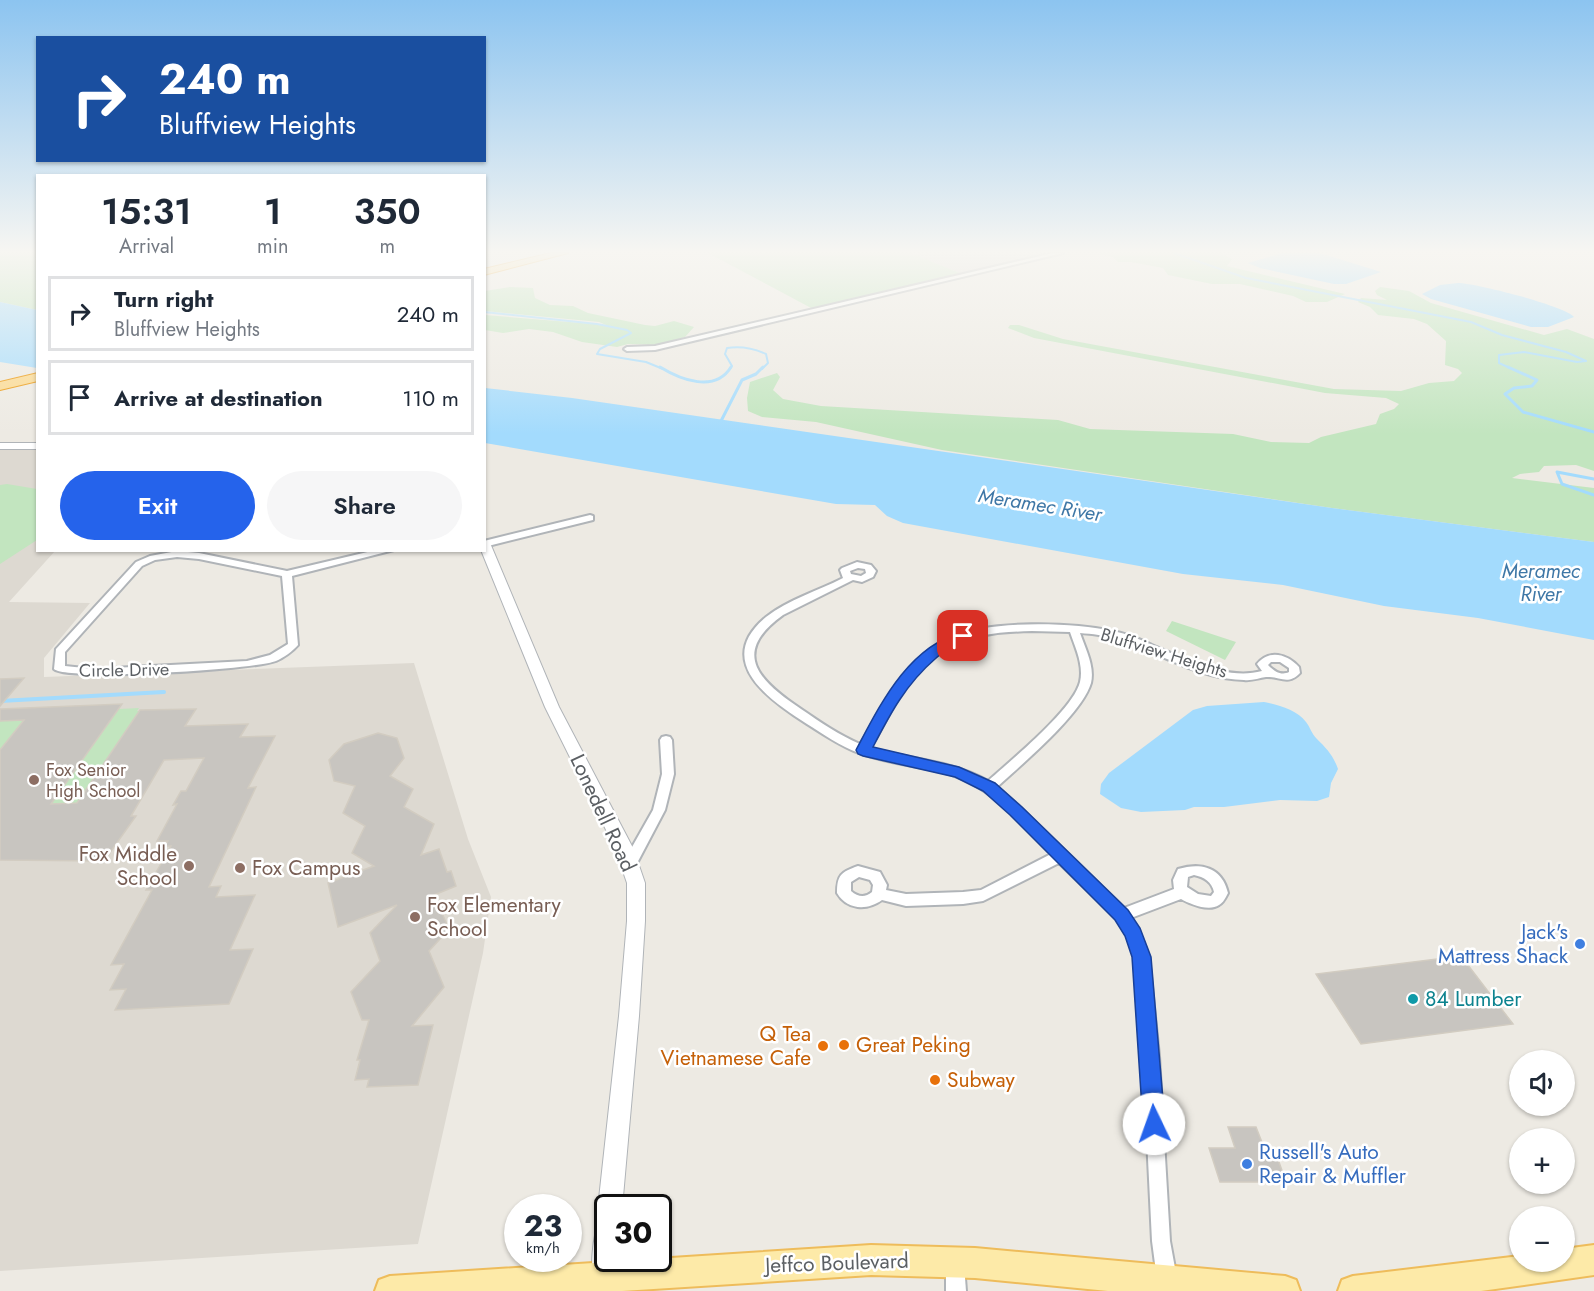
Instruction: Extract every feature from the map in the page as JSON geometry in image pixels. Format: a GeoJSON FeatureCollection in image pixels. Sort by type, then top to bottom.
{"type":"FeatureCollection","features":[{"type":"Feature","properties":{"kind":"highway"},"geometry":{"type":"LineString","coordinates":[[0,378],[36,369]]}},
{"type":"Feature","properties":{"kind":"highway"},"geometry":{"type":"LineString","coordinates":[[0,386],[36,377]]}},
{"type":"Feature","properties":{"kind":"main road","name":"Jeffco Boulevard"},"geometry":{"type":"LineString","coordinates":[[390,1291],[556,1285],[604,1277],[703,1280],[871,1260],[954,1262],[1285,1291]]}},
{"type":"Feature","properties":{"kind":"main road"},"geometry":{"type":"LineString","coordinates":[[1353,1291],[1439,1282],[1594,1260]]}},
{"type":"Feature","properties":{"kind":"street"},"geometry":{"type":"LineString","coordinates":[[627,349],[655,348],[803,313]]}},
{"type":"Feature","properties":{"kind":"street"},"geometry":{"type":"LineString","coordinates":[[0,446],[36,446]]}},
{"type":"Feature","properties":{"kind":"street"},"geometry":{"type":"LineString","coordinates":[[486,543],[590,518]]}},
{"type":"Feature","properties":{"kind":"street","name":"Lonedell Road"},"geometry":{"type":"LineString","coordinates":[[486,545],[557,718],[630,863],[636,889],[636,921],[611,1194]]}},
{"type":"Feature","properties":{"kind":"street","name":"Circle Drive"},"geometry":{"type":"LineString","coordinates":[[287,574],[293,645],[273,658],[247,664],[186,669],[94,672],[59,669],[60,651],[139,564],[153,558],[177,554],[199,556],[287,574],[381,552]]}},
{"type":"Feature","properties":{"kind":"street"},"geometry":{"type":"LineString","coordinates":[[850,578],[766,622],[753,640],[749,657],[753,672],[764,687],[838,738],[863,750],[959,772],[989,787],[1122,915],[1142,957],[1151,1056],[1161,1241],[1168,1282]]}},
{"type":"Feature","properties":{"kind":"street"},"geometry":{"type":"LineString","coordinates":[[989,787],[1031,748],[1083,692],[1085,666],[1074,630]]}},
{"type":"Feature","properties":{"kind":"street","name":"Bluffview Heights"},"geometry":{"type":"LineString","coordinates":[[863,750],[892,698],[921,663],[948,643],[963,636],[987,631],[1074,630],[1114,635],[1191,664],[1231,674],[1250,677],[1269,673]]}},
{"type":"Feature","properties":{"kind":"street"},"geometry":{"type":"LineString","coordinates":[[630,863],[659,810],[668,774],[666,740]]}},
{"type":"Feature","properties":{"kind":"street"},"geometry":{"type":"LineString","coordinates":[[879,894],[906,900],[982,895],[999,889],[1060,856]]}},
{"type":"Feature","properties":{"kind":"street"},"geometry":{"type":"LineString","coordinates":[[1122,915],[1183,892]]}},
{"type":"Feature","properties":{"kind":"street"},"geometry":{"type":"LineString","coordinates":[[954,1262],[956,1291]]}},
{"type":"Feature","properties":{"kind":"street"},"geometry":{"type":"LineString","coordinates":[[604,1272],[604,1277]]}},
{"type":"Feature","properties":{"kind":"shaded area","name":"Fox Campus"},"geometry":{"type":"Polygon","coordinates":[[[36,449],[36,552],[54,552],[9,602],[90,603],[44,658],[44,677],[414,663],[468,839],[491,897],[483,953],[418,1244],[0,1271],[0,450],[36,449]]]}},
{"type":"Feature","properties":{"kind":"green space"},"geometry":{"type":"Polygon","coordinates":[[[508,313],[589,313],[645,325],[655,326],[674,321],[694,327],[685,337],[658,345],[628,344],[617,347],[582,342],[553,332],[529,329],[503,333],[486,330],[486,315],[606,325],[599,322],[508,313]]]}},
{"type":"Feature","properties":{"kind":"green space"},"geometry":{"type":"Polygon","coordinates":[[[1376,313],[1467,313],[1544,335],[1567,329],[1594,339],[1594,471],[1576,465],[1544,466],[1539,472],[1520,474],[1512,478],[1594,488],[1594,542],[1332,508],[942,450],[816,422],[762,417],[748,411],[747,398],[750,382],[777,373],[780,377],[773,390],[783,399],[821,406],[1058,420],[1090,429],[1233,434],[1271,442],[1309,443],[1321,437],[1376,424],[1380,414],[1394,409],[1399,404],[1386,398],[1325,393],[1034,338],[1008,328],[1010,325],[1019,325],[1063,339],[1334,389],[1401,391],[1429,383],[1454,381],[1462,373],[1458,369],[1445,365],[1446,341],[1427,324],[1414,319],[1376,313]]]}},
{"type":"Feature","properties":{"kind":"green space"},"geometry":{"type":"Polygon","coordinates":[[[0,485],[36,489],[36,541],[0,564],[0,485]]]}},
{"type":"Feature","properties":{"kind":"green space"},"geometry":{"type":"Polygon","coordinates":[[[1172,621],[1236,642],[1225,660],[1166,631],[1172,621]]]}},
{"type":"Feature","properties":{"kind":"green space"},"geometry":{"type":"Polygon","coordinates":[[[139,708],[137,711],[140,711],[77,803],[51,804],[119,709],[139,708]]]}},
{"type":"Feature","properties":{"kind":"green space"},"geometry":{"type":"Polygon","coordinates":[[[31,712],[0,750],[0,721],[22,720],[31,712]]]}},
{"type":"Feature","properties":{"kind":"water"},"geometry":{"type":"Polygon","coordinates":[[[0,313],[36,313],[36,368],[0,362],[0,313]]]}},
{"type":"Feature","properties":{"kind":"water"},"geometry":{"type":"Polygon","coordinates":[[[1482,313],[1569,313],[1574,317],[1548,327],[1531,327],[1482,313]]]}},
{"type":"Feature","properties":{"kind":"water","name":"Meramec River"},"geometry":{"type":"Polygon","coordinates":[[[486,388],[572,398],[1332,508],[1594,542],[1594,640],[1478,618],[1384,606],[1283,585],[1183,574],[903,523],[887,516],[875,505],[836,504],[486,443],[486,388]]]}},
{"type":"Feature","properties":{"kind":"water"},"geometry":{"type":"Polygon","coordinates":[[[1264,702],[1298,714],[1332,756],[1338,769],[1331,783],[1329,797],[1317,801],[1280,800],[1224,807],[1194,807],[1185,810],[1141,812],[1121,808],[1100,794],[1101,784],[1109,773],[1193,710],[1207,706],[1264,702]]]}},
{"type":"Feature","properties":{"kind":"building"},"geometry":{"type":"Polygon","coordinates":[[[24,678],[0,706],[0,679],[24,678]]]}},
{"type":"Feature","properties":{"kind":"building"},"geometry":{"type":"Polygon","coordinates":[[[122,704],[51,804],[77,803],[140,710],[196,709],[185,726],[248,724],[240,737],[275,736],[248,788],[256,787],[209,887],[221,886],[216,897],[255,895],[230,950],[253,949],[229,1004],[115,1010],[126,989],[110,990],[124,964],[111,965],[152,890],[146,890],[171,846],[165,846],[168,841],[157,841],[177,804],[173,805],[181,791],[186,791],[204,758],[164,760],[131,816],[136,816],[104,861],[0,860],[0,750],[24,720],[0,721],[0,709],[122,704]]]}},
{"type":"Feature","properties":{"kind":"building","name":"Fox Elementary School"},"geometry":{"type":"Polygon","coordinates":[[[378,733],[397,738],[404,758],[390,776],[413,789],[404,807],[434,824],[421,855],[439,849],[447,872],[451,871],[456,886],[434,895],[449,929],[429,951],[444,987],[412,1026],[433,1025],[418,1085],[367,1087],[369,1079],[355,1080],[360,1060],[357,1060],[369,1020],[362,1020],[351,992],[380,961],[370,933],[397,905],[338,927],[328,883],[374,866],[352,853],[365,826],[343,813],[355,786],[334,781],[329,760],[344,744],[378,733]]]}},
{"type":"Feature","properties":{"kind":"building","name":"84 Lumber"},"geometry":{"type":"Polygon","coordinates":[[[1461,956],[1513,1024],[1361,1044],[1316,974],[1461,956]]]}},
{"type":"Feature","properties":{"kind":"building","name":"Russell's Auto Repair & Muffler"},"geometry":{"type":"Polygon","coordinates":[[[1228,1127],[1256,1127],[1265,1150],[1275,1151],[1284,1176],[1273,1176],[1275,1182],[1220,1182],[1209,1148],[1235,1148],[1228,1127]]]}},
{"type":"Feature","properties":{"kind":"waterway"},"geometry":{"type":"LineString","coordinates":[[496,313],[597,324],[627,330],[631,333],[600,349],[597,354],[646,362],[663,369]]}},
{"type":"Feature","properties":{"kind":"waterway"},"geometry":{"type":"LineString","coordinates":[[1426,313],[1471,322],[1502,335],[1566,352],[1586,361],[1577,362],[1524,352],[1499,355],[1499,363],[1512,369]]}},
{"type":"Feature","properties":{"kind":"waterway"},"geometry":{"type":"LineString","coordinates":[[730,369],[732,366],[725,354],[727,348],[737,347],[766,354],[768,363],[762,369]]}},
{"type":"Feature","properties":{"kind":"waterway"},"geometry":{"type":"LineString","coordinates":[[660,367],[687,380],[697,382],[716,380],[731,367]]}},
{"type":"Feature","properties":{"kind":"waterway"},"geometry":{"type":"LineString","coordinates":[[720,423],[742,380],[756,374],[763,367]]}},
{"type":"Feature","properties":{"kind":"waterway"},"geometry":{"type":"LineString","coordinates":[[1508,367],[1537,380],[1532,386],[1514,388],[1505,394],[1523,412],[1594,432]]}},
{"type":"Feature","properties":{"kind":"waterway"},"geometry":{"type":"LineString","coordinates":[[1594,479],[1557,472],[1562,484],[1594,495]]}},
{"type":"Feature","properties":{"kind":"waterway"},"geometry":{"type":"LineString","coordinates":[[0,701],[164,692]]}},
{"type":"Feature","properties":{"kind":"place","name":"Fox Senior High School"},"geometry":{"type":"Point","coordinates":[34,780]}},
{"type":"Feature","properties":{"kind":"place","name":"Fox Middle School"},"geometry":{"type":"Point","coordinates":[189,866]}},
{"type":"Feature","properties":{"kind":"place","name":"Fox Campus"},"geometry":{"type":"Point","coordinates":[240,868]}},
{"type":"Feature","properties":{"kind":"place","name":"Fox Elementary School"},"geometry":{"type":"Point","coordinates":[415,917]}},
{"type":"Feature","properties":{"kind":"place","name":"Jack's Mattress Shack"},"geometry":{"type":"Point","coordinates":[1580,944]}},
{"type":"Feature","properties":{"kind":"place","name":"84 Lumber"},"geometry":{"type":"Point","coordinates":[1413,999]}},
{"type":"Feature","properties":{"kind":"place","name":"Great Peking"},"geometry":{"type":"Point","coordinates":[844,1045]}},
{"type":"Feature","properties":{"kind":"place","name":"Q Tea Vietnamese Cafe"},"geometry":{"type":"Point","coordinates":[823,1046]}},
{"type":"Feature","properties":{"kind":"place","name":"Subway"},"geometry":{"type":"Point","coordinates":[935,1080]}},
{"type":"Feature","properties":{"kind":"place","name":"Russell's Auto Repair & Muffler"},"geometry":{"type":"Point","coordinates":[1247,1164]}},
{"type":"Feature","properties":{"kind":"route"},"geometry":{"type":"LineString","coordinates":[[963,636],[930,655],[903,682],[863,750],[959,772],[989,787],[1122,915],[1142,957],[1151,1056],[1154,1124]]}}]}
